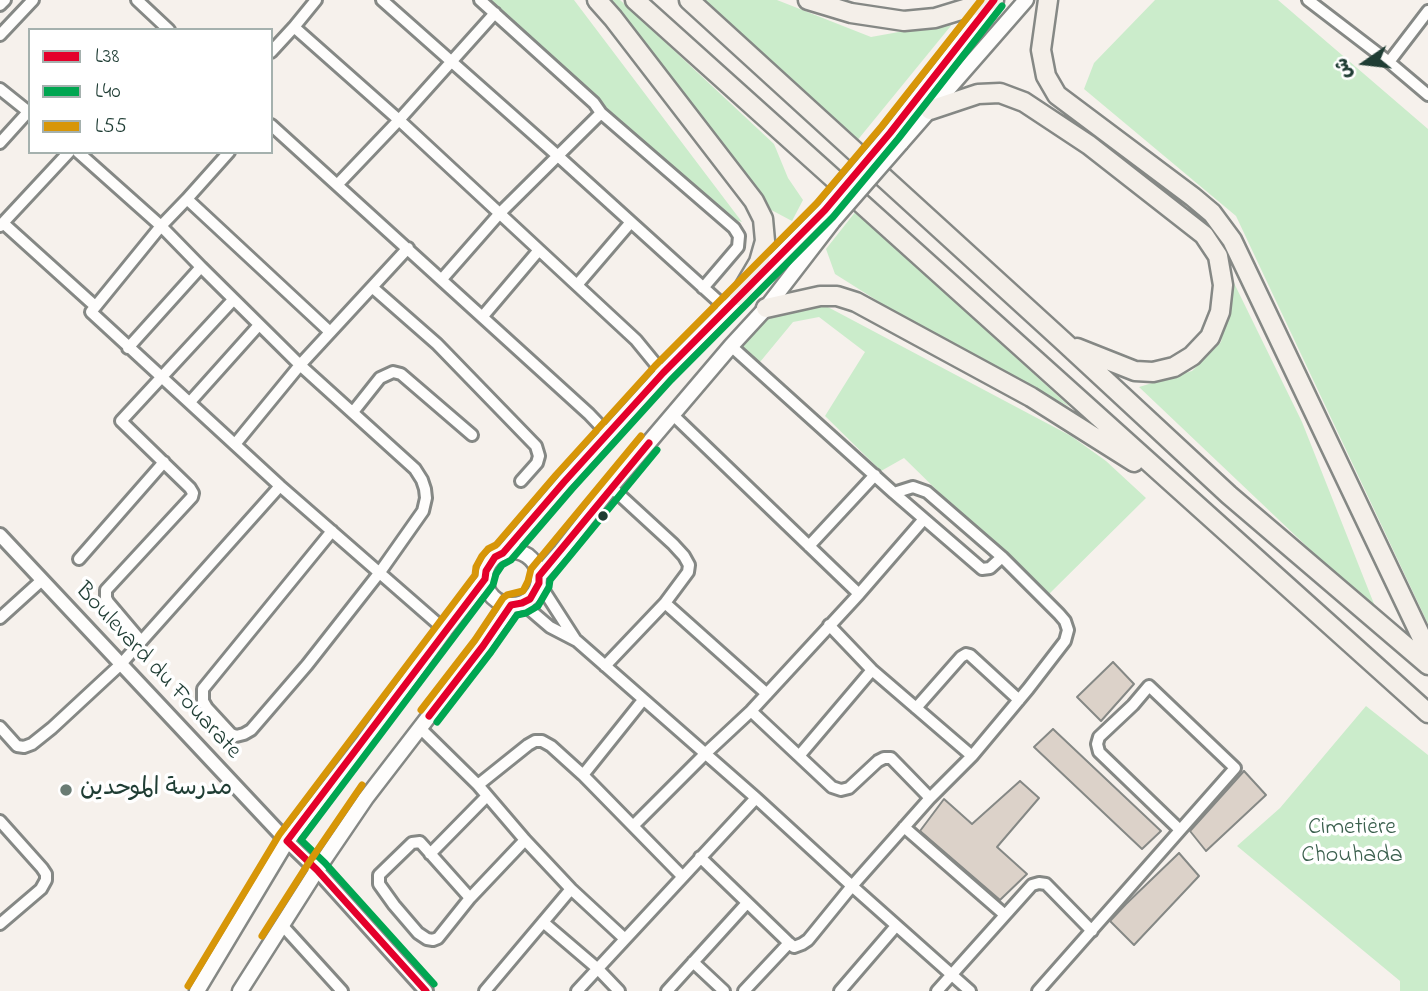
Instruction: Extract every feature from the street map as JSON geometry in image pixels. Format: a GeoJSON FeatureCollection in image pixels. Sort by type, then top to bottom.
{"type":"FeatureCollection","features":[{"type":"Feature","properties":{"kind":"highway"},"geometry":{"type":"LineString","coordinates":[[597,0],[754,201],[763,219],[765,241],[759,262],[733,302]]}},
{"type":"Feature","properties":{"kind":"highway"},"geometry":{"type":"LineString","coordinates":[[635,0],[1428,713]]}},
{"type":"Feature","properties":{"kind":"highway"},"geometry":{"type":"LineString","coordinates":[[689,0],[1229,495],[1428,665]]}},
{"type":"Feature","properties":{"kind":"highway"},"geometry":{"type":"LineString","coordinates":[[808,0],[851,13],[904,21],[935,18],[994,0]]}},
{"type":"Feature","properties":{"kind":"highway"},"geometry":{"type":"LineString","coordinates":[[1048,0],[1041,50],[1046,76],[1057,95],[1212,213],[1232,240],[1428,651]]}},
{"type":"Feature","properties":{"kind":"highway"},"geometry":{"type":"LineString","coordinates":[[930,110],[978,94],[1000,93],[1024,102],[1089,145],[1204,234],[1218,256],[1223,285],[1220,312],[1210,337],[1192,356],[1174,367],[1153,372],[1135,372],[1063,341]]}},
{"type":"Feature","properties":{"kind":"highway"},"geometry":{"type":"LineString","coordinates":[[766,308],[820,296],[838,296],[856,302],[1031,397],[1121,453],[1204,513]]}},
{"type":"Feature","properties":{"kind":"main road"},"geometry":{"type":"LineString","coordinates":[[503,553],[663,373],[733,302],[829,215],[896,138],[994,0]]}},
{"type":"Feature","properties":{"kind":"main road"},"geometry":{"type":"LineString","coordinates":[[896,138],[930,110],[1026,0]]}},
{"type":"Feature","properties":{"kind":"main road"},"geometry":{"type":"LineString","coordinates":[[539,580],[531,558],[513,551],[495,557],[489,563],[485,579],[493,598],[502,603],[517,604],[530,599],[536,592],[539,580],[611,487],[766,308],[829,215]]}},
{"type":"Feature","properties":{"kind":"main road"},"geometry":{"type":"LineString","coordinates":[[197,991],[287,841],[485,579]]}},
{"type":"Feature","properties":{"kind":"main road"},"geometry":{"type":"LineString","coordinates":[[240,991],[366,798],[517,604]]}},
{"type":"Feature","properties":{"kind":"street"},"geometry":{"type":"LineString","coordinates":[[0,5],[5,0]]}},
{"type":"Feature","properties":{"kind":"street"},"geometry":{"type":"LineString","coordinates":[[0,35],[33,0]]}},
{"type":"Feature","properties":{"kind":"street"},"geometry":{"type":"LineString","coordinates":[[137,0],[167,28]]}},
{"type":"Feature","properties":{"kind":"street"},"geometry":{"type":"LineString","coordinates":[[273,50],[316,0]]}},
{"type":"Feature","properties":{"kind":"street"},"geometry":{"type":"LineString","coordinates":[[382,0],[704,288],[733,302]]}},
{"type":"Feature","properties":{"kind":"street"},"geometry":{"type":"LineString","coordinates":[[480,0],[594,103],[601,113],[734,228],[739,236],[738,247],[704,288]]}},
{"type":"Feature","properties":{"kind":"street"},"geometry":{"type":"LineString","coordinates":[[1308,0],[1428,95]]}},
{"type":"Feature","properties":{"kind":"street"},"geometry":{"type":"LineString","coordinates":[[1389,62],[1428,11]]}},
{"type":"Feature","properties":{"kind":"street"},"geometry":{"type":"LineString","coordinates":[[338,184],[495,13]]}},
{"type":"Feature","properties":{"kind":"street"},"geometry":{"type":"LineString","coordinates":[[294,27],[399,120],[636,340],[663,373]]}},
{"type":"Feature","properties":{"kind":"street"},"geometry":{"type":"LineString","coordinates":[[0,89],[28,112]]}},
{"type":"Feature","properties":{"kind":"street"},"geometry":{"type":"LineString","coordinates":[[442,279],[500,213],[601,113]]}},
{"type":"Feature","properties":{"kind":"street"},"geometry":{"type":"LineString","coordinates":[[0,143],[28,114]]}},
{"type":"Feature","properties":{"kind":"street"},"geometry":{"type":"LineString","coordinates":[[273,127],[483,316],[608,434]]}},
{"type":"Feature","properties":{"kind":"street"},"geometry":{"type":"LineString","coordinates":[[66,154],[1,225],[95,306]]}},
{"type":"Feature","properties":{"kind":"street"},"geometry":{"type":"LineString","coordinates":[[80,154],[160,226],[300,365],[415,470],[425,489],[423,511],[380,572],[307,665],[251,730],[240,736],[231,734],[202,701],[203,690],[332,531]]}},
{"type":"Feature","properties":{"kind":"street"},"geometry":{"type":"LineString","coordinates":[[227,154],[160,226],[92,312],[280,486],[445,630]]}},
{"type":"Feature","properties":{"kind":"street"},"geometry":{"type":"LineString","coordinates":[[187,200],[330,332]]}},
{"type":"Feature","properties":{"kind":"street"},"geometry":{"type":"LineString","coordinates":[[577,285],[631,222]]}},
{"type":"Feature","properties":{"kind":"street"},"geometry":{"type":"LineString","coordinates":[[236,443],[300,365],[408,248]]}},
{"type":"Feature","properties":{"kind":"street"},"geometry":{"type":"LineString","coordinates":[[483,316],[539,250]]}},
{"type":"Feature","properties":{"kind":"street"},"geometry":{"type":"LineString","coordinates":[[128,348],[201,267]]}},
{"type":"Feature","properties":{"kind":"street"},"geometry":{"type":"LineString","coordinates":[[372,287],[436,344],[536,446],[539,456],[537,463],[522,481]]}},
{"type":"Feature","properties":{"kind":"street"},"geometry":{"type":"LineString","coordinates":[[141,641],[108,602],[106,590],[193,493],[121,421],[233,300]]}},
{"type":"Feature","properties":{"kind":"street"},"geometry":{"type":"LineString","coordinates":[[190,402],[259,325]]}},
{"type":"Feature","properties":{"kind":"street"},"geometry":{"type":"LineString","coordinates":[[731,346],[982,569],[986,570],[1002,557]]}},
{"type":"Feature","properties":{"kind":"street"},"geometry":{"type":"LineString","coordinates":[[353,412],[380,378],[393,372],[401,374],[472,435]]}},
{"type":"Feature","properties":{"kind":"street"},"geometry":{"type":"LineString","coordinates":[[673,415],[859,594]]}},
{"type":"Feature","properties":{"kind":"street"},"geometry":{"type":"LineString","coordinates":[[79,559],[164,463]]}},
{"type":"Feature","properties":{"kind":"street"},"geometry":{"type":"LineString","coordinates":[[809,546],[875,475]]}},
{"type":"Feature","properties":{"kind":"street"},"geometry":{"type":"LineString","coordinates":[[0,727],[17,746],[24,747],[52,728],[121,664],[280,486]]}},
{"type":"Feature","properties":{"kind":"street"},"geometry":{"type":"LineString","coordinates":[[605,666],[665,603],[688,572],[689,565],[673,544],[611,487]]}},
{"type":"Feature","properties":{"kind":"street"},"geometry":{"type":"LineString","coordinates":[[700,857],[789,943],[794,947],[798,946],[808,940],[904,827],[972,756],[1065,641],[1068,630],[1059,614],[1002,557],[927,492],[913,487],[894,493]]}},
{"type":"Feature","properties":{"kind":"street"},"geometry":{"type":"LineString","coordinates":[[634,825],[751,711],[924,519]]}},
{"type":"Feature","properties":{"kind":"street","name":"Boulevard du Fouarate"},"geometry":{"type":"LineString","coordinates":[[0,535],[317,870],[426,991]]}},
{"type":"Feature","properties":{"kind":"street"},"geometry":{"type":"LineString","coordinates":[[0,618],[42,580]]}},
{"type":"Feature","properties":{"kind":"street"},"geometry":{"type":"LineString","coordinates":[[539,580],[576,641]]}},
{"type":"Feature","properties":{"kind":"street"},"geometry":{"type":"LineString","coordinates":[[665,603],[767,694]]}},
{"type":"Feature","properties":{"kind":"street"},"geometry":{"type":"LineString","coordinates":[[517,604],[576,641],[706,753],[970,991]]}},
{"type":"Feature","properties":{"kind":"street"},"geometry":{"type":"LineString","coordinates":[[829,625],[872,670],[972,756]]}},
{"type":"Feature","properties":{"kind":"street"},"geometry":{"type":"LineString","coordinates":[[916,708],[966,654],[970,654],[1019,700]]}},
{"type":"Feature","properties":{"kind":"street"},"geometry":{"type":"LineString","coordinates":[[799,756],[872,670]]}},
{"type":"Feature","properties":{"kind":"street"},"geometry":{"type":"LineString","coordinates":[[1038,991],[1236,768],[1149,686],[1099,737],[1097,744],[1099,751],[1180,830]]}},
{"type":"Feature","properties":{"kind":"street"},"geometry":{"type":"LineString","coordinates":[[583,775],[643,700]]}},
{"type":"Feature","properties":{"kind":"street"},"geometry":{"type":"LineString","coordinates":[[751,711],[832,787],[841,790],[849,788],[878,761],[891,758],[930,799]]}},
{"type":"Feature","properties":{"kind":"street"},"geometry":{"type":"LineString","coordinates":[[420,728],[478,785],[571,889],[625,939]]}},
{"type":"Feature","properties":{"kind":"street"},"geometry":{"type":"LineString","coordinates":[[478,785],[519,752],[535,741],[542,741],[583,775],[682,876]]}},
{"type":"Feature","properties":{"kind":"street"},"geometry":{"type":"LineString","coordinates":[[430,854],[487,796]]}},
{"type":"Feature","properties":{"kind":"street"},"geometry":{"type":"LineString","coordinates":[[577,991],[756,798]]}},
{"type":"Feature","properties":{"kind":"street"},"geometry":{"type":"LineString","coordinates":[[0,821],[46,874],[41,889],[0,924]]}},
{"type":"Feature","properties":{"kind":"street"},"geometry":{"type":"LineString","coordinates":[[904,827],[1005,915]]}},
{"type":"Feature","properties":{"kind":"street"},"geometry":{"type":"LineString","coordinates":[[470,898],[420,842],[415,842],[379,875],[379,884],[394,905],[418,933],[433,940],[438,938],[470,898],[525,840]]}},
{"type":"Feature","properties":{"kind":"street"},"geometry":{"type":"LineString","coordinates":[[937,991],[1032,885],[1046,884],[1092,931]]}},
{"type":"Feature","properties":{"kind":"street"},"geometry":{"type":"LineString","coordinates":[[485,991],[571,889]]}},
{"type":"Feature","properties":{"kind":"street"},"geometry":{"type":"LineString","coordinates":[[667,991],[747,903]]}},
{"type":"Feature","properties":{"kind":"street"},"geometry":{"type":"LineString","coordinates":[[543,922],[598,969],[619,991]]}},
{"type":"Feature","properties":{"kind":"street"},"geometry":{"type":"LineString","coordinates":[[282,925],[342,991]]}},
{"type":"Feature","properties":{"kind":"street"},"geometry":{"type":"LineString","coordinates":[[840,991],[897,926]]}},
{"type":"Feature","properties":{"kind":"street"},"geometry":{"type":"LineString","coordinates":[[744,991],[789,943]]}},
{"type":"Feature","properties":{"kind":"street"},"geometry":{"type":"LineString","coordinates":[[693,962],[724,991]]}},
{"type":"Feature","properties":{"kind":"green space"},"geometry":{"type":"Polygon","coordinates":[[[487,0],[574,0],[742,222],[724,217],[487,0]]]}},
{"type":"Feature","properties":{"kind":"green space"},"geometry":{"type":"Polygon","coordinates":[[[608,0],[620,0],[774,144],[788,178],[803,200],[792,221],[762,205],[608,0]]]}},
{"type":"Feature","properties":{"kind":"green space"},"geometry":{"type":"Polygon","coordinates":[[[700,0],[777,0],[871,37],[954,22],[856,142],[700,0]]]}},
{"type":"Feature","properties":{"kind":"green space"},"geometry":{"type":"Polygon","coordinates":[[[1155,0],[1278,0],[1428,129],[1428,624],[1236,216],[1084,89],[1094,63],[1155,0]]]}},
{"type":"Feature","properties":{"kind":"green space"},"geometry":{"type":"Polygon","coordinates":[[[856,211],[1070,407],[911,322],[835,274],[826,249],[856,211]]]}},
{"type":"Feature","properties":{"kind":"green space"},"geometry":{"type":"Polygon","coordinates":[[[1234,283],[1302,422],[1378,614],[1139,387],[1192,371],[1221,342],[1234,283]]]}},
{"type":"Feature","properties":{"kind":"green space"},"geometry":{"type":"Polygon","coordinates":[[[824,305],[1071,436],[1106,461],[1146,498],[1046,597],[904,458],[881,471],[825,416],[865,352],[819,317],[793,322],[760,362],[740,345],[759,322],[800,307],[824,305]]]}},
{"type":"Feature","properties":{"kind":"green space","name":"Cimetière Chouhada"},"geometry":{"type":"Polygon","coordinates":[[[1366,706],[1428,755],[1428,991],[1400,991],[1400,981],[1237,846],[1280,808],[1366,706]]]}},
{"type":"Feature","properties":{"kind":"building"},"geometry":{"type":"Polygon","coordinates":[[[1113,662],[1134,684],[1101,721],[1077,697],[1113,662]]]}},
{"type":"Feature","properties":{"kind":"building"},"geometry":{"type":"Polygon","coordinates":[[[1053,729],[1161,831],[1142,849],[1034,747],[1053,729]]]}},
{"type":"Feature","properties":{"kind":"building"},"geometry":{"type":"Polygon","coordinates":[[[1244,771],[1266,795],[1206,851],[1190,831],[1244,771]]]}},
{"type":"Feature","properties":{"kind":"building"},"geometry":{"type":"Polygon","coordinates":[[[1020,781],[1039,798],[997,847],[1027,874],[1000,900],[920,831],[944,799],[972,824],[1020,781]]]}},
{"type":"Feature","properties":{"kind":"building"},"geometry":{"type":"Polygon","coordinates":[[[1179,853],[1199,876],[1134,945],[1110,921],[1179,853]]]}},
{"type":"Feature","properties":{"kind":"transit line","name":"L55"},"geometry":{"type":"LineString","coordinates":[[188,986],[279,835],[475,575],[482,556],[496,545],[655,366],[817,203],[882,126],[981,0]]}},
{"type":"Feature","properties":{"kind":"transit line","name":"L38"},"geometry":{"type":"LineString","coordinates":[[426,991],[317,870],[287,841],[485,579],[486,571],[495,557],[503,553],[663,373],[825,210],[890,133],[994,0]]}},
{"type":"Feature","properties":{"kind":"transit line","name":"L40"},"geometry":{"type":"LineString","coordinates":[[434,984],[301,840],[493,585],[502,565],[511,560],[671,380],[833,217],[1002,6]]}},
{"type":"Feature","properties":{"kind":"transit line","name":"L55"},"geometry":{"type":"LineString","coordinates":[[421,710],[475,640],[503,598],[523,591],[531,569],[641,436]]}},
{"type":"Feature","properties":{"kind":"transit line","name":"L38"},"geometry":{"type":"LineString","coordinates":[[429,716],[511,605],[530,599],[539,583],[539,576],[649,443]]}},
{"type":"Feature","properties":{"kind":"transit line","name":"L40"},"geometry":{"type":"LineString","coordinates":[[437,722],[517,615],[538,606],[550,580],[657,450]]}},
{"type":"Feature","properties":{"kind":"transit line","name":"L55"},"geometry":{"type":"LineString","coordinates":[[262,936],[362,785]]}},
{"type":"Feature","properties":{"kind":"place","name":"مدرسة الموحدين"},"geometry":{"type":"Point","coordinates":[66,790]}}]}
